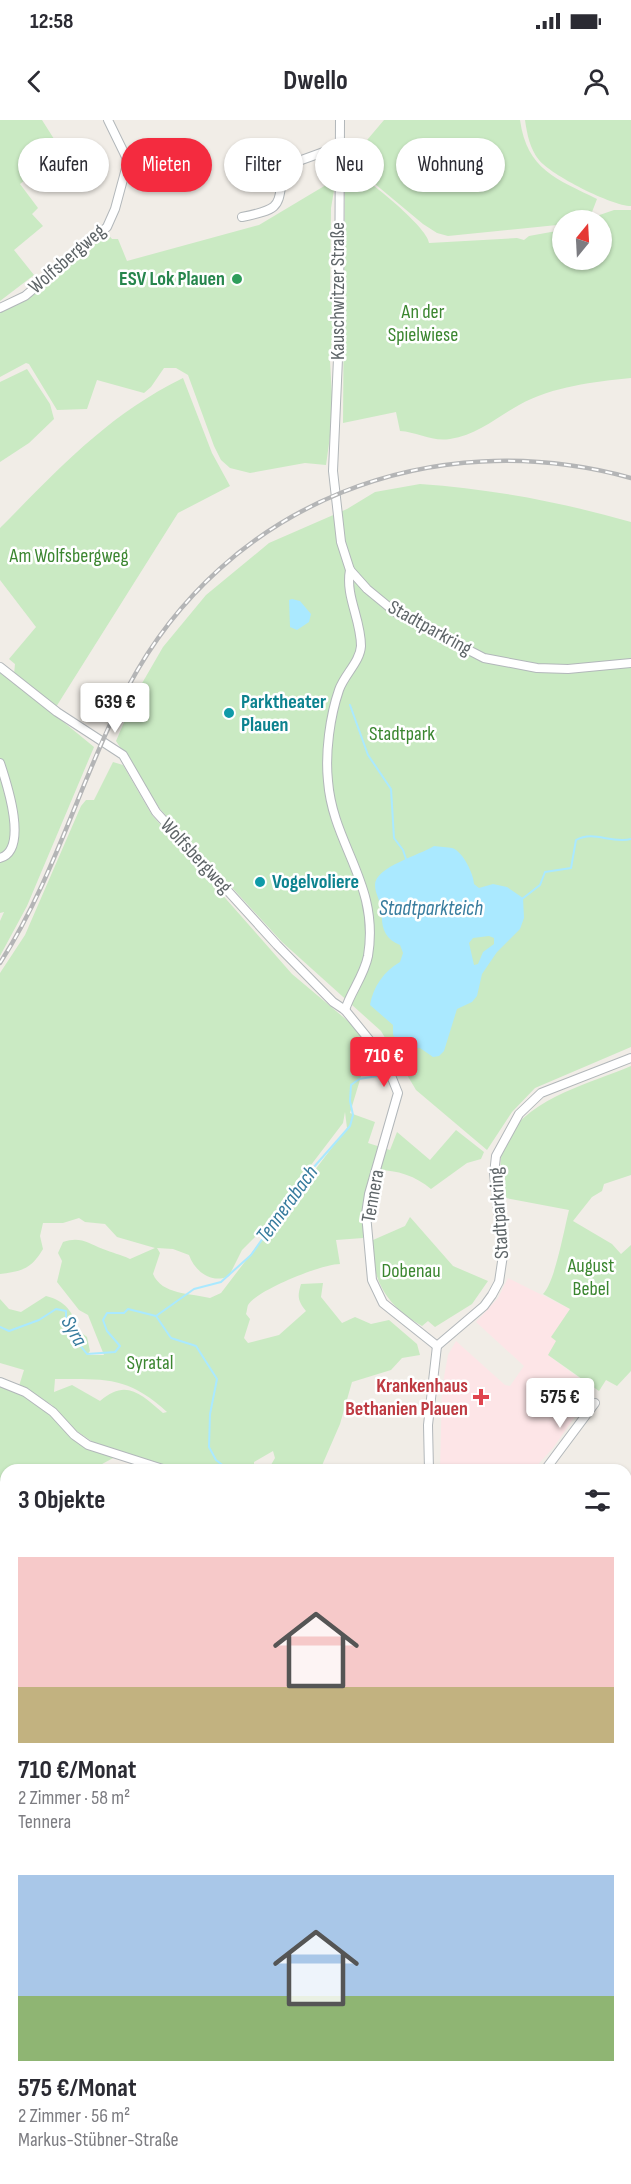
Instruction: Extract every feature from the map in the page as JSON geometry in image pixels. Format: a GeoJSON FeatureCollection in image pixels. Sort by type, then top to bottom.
{"type":"FeatureCollection","features":[{"type":"Feature","properties":{"kind":"street","name":"Wolfsbergweg"},"geometry":{"type":"LineString","coordinates":[[0,308],[25,296],[107,227],[128,162],[108,120]]}},
{"type":"Feature","properties":{"kind":"street","name":"Kauschwitzer Straße"},"geometry":{"type":"LineString","coordinates":[[340,120],[340,138]]}},
{"type":"Feature","properties":{"kind":"street"},"geometry":{"type":"LineString","coordinates":[[242,218],[270,211],[277,206],[280,192]]}},
{"type":"Feature","properties":{"kind":"street","name":"Kauschwitzer Straße"},"geometry":{"type":"LineString","coordinates":[[334,462],[339,336],[340,192]]}},
{"type":"Feature","properties":{"kind":"street","name":"Stadtparkring"},"geometry":{"type":"LineString","coordinates":[[334,462],[341,542],[350,570],[367,589],[394,612],[484,658],[537,668],[568,669],[631,663]]}},
{"type":"Feature","properties":{"kind":"street"},"geometry":{"type":"LineString","coordinates":[[345,1010],[351,991],[364,970],[370,943],[369,902],[335,816],[328,780],[332,717],[337,697],[361,647],[347,584],[350,570]]}},
{"type":"Feature","properties":{"kind":"street","name":"Wolfsbergweg"},"geometry":{"type":"LineString","coordinates":[[0,667],[57,712],[123,755],[156,812],[277,945],[333,1002],[345,1010],[384,1058]]}},
{"type":"Feature","properties":{"kind":"street"},"geometry":{"type":"LineString","coordinates":[[0,763],[10,794],[14,832],[13,849],[7,856],[0,858]]}},
{"type":"Feature","properties":{"kind":"street","name":"Tennera"},"geometry":{"type":"LineString","coordinates":[[384,1058],[398,1093],[369,1194],[366,1214],[372,1280],[383,1303],[437,1346]]}},
{"type":"Feature","properties":{"kind":"street","name":"Stadtparkring"},"geometry":{"type":"LineString","coordinates":[[437,1346],[484,1306],[499,1281],[503,1255],[494,1174],[496,1156],[519,1114],[541,1093],[631,1058]]}},
{"type":"Feature","properties":{"kind":"street"},"geometry":{"type":"LineString","coordinates":[[429,1464],[428,1425],[437,1346]]}},
{"type":"Feature","properties":{"kind":"street"},"geometry":{"type":"LineString","coordinates":[[0,1382],[25,1392],[53,1412],[88,1445],[146,1464]]}},
{"type":"Feature","properties":{"kind":"street"},"geometry":{"type":"LineString","coordinates":[[549,1464],[595,1403]]}},
{"type":"Feature","properties":{"kind":"shaded area"},"geometry":{"type":"Polygon","coordinates":[[[508,1278],[570,1309],[552,1337],[557,1341],[548,1355],[592,1388],[592,1392],[553,1448],[538,1464],[440,1464],[442,1388],[448,1355],[456,1341],[505,1385],[510,1386],[524,1366],[476,1322],[498,1298],[508,1278]]]}},
{"type":"Feature","properties":{"kind":"green space"},"geometry":{"type":"Polygon","coordinates":[[[0,120],[42,120],[53,138],[18,138],[18,192],[26,192],[38,208],[32,214],[43,226],[14,250],[34,275],[0,301],[0,120]]]}},
{"type":"Feature","properties":{"kind":"green space"},"geometry":{"type":"Polygon","coordinates":[[[384,120],[520,120],[529,151],[537,162],[557,178],[597,199],[593,210],[552,210],[552,226],[448,236],[437,233],[423,224],[384,192],[384,138],[369,138],[384,120]]]}},
{"type":"Feature","properties":{"kind":"green space"},"geometry":{"type":"Polygon","coordinates":[[[525,120],[631,120],[631,206],[622,205],[597,195],[568,181],[546,166],[533,151],[525,120]]]}},
{"type":"Feature","properties":{"kind":"green space"},"geometry":{"type":"Polygon","coordinates":[[[315,192],[334,192],[331,208],[330,299],[335,303],[330,361],[333,415],[326,465],[305,463],[250,473],[230,468],[221,460],[214,446],[188,375],[176,368],[164,368],[144,393],[97,380],[87,409],[57,410],[29,364],[26,363],[0,377],[0,312],[23,301],[106,232],[112,239],[118,239],[127,261],[259,225],[315,192]]]}},
{"type":"Feature","properties":{"kind":"green space","name":"An der Spielwiese"},"geometry":{"type":"Polygon","coordinates":[[[345,192],[381,192],[418,225],[429,243],[517,238],[524,240],[529,236],[552,232],[552,270],[612,270],[612,211],[631,210],[631,378],[588,383],[546,393],[519,405],[478,430],[450,439],[443,440],[400,431],[396,412],[343,423],[345,192]]]}},
{"type":"Feature","properties":{"kind":"green space"},"geometry":{"type":"Polygon","coordinates":[[[27,369],[50,404],[54,419],[29,443],[0,462],[0,382],[27,369]]]}},
{"type":"Feature","properties":{"kind":"green space","name":"Am Wolfsbergweg"},"geometry":{"type":"Polygon","coordinates":[[[183,378],[212,453],[230,486],[178,513],[56,707],[14,674],[15,664],[9,659],[36,627],[0,580],[0,528],[85,445],[130,409],[183,378]]]}},
{"type":"Feature","properties":{"kind":"green space","name":"Stadtpark"},"geometry":{"type":"Polygon","coordinates":[[[420,484],[526,497],[631,522],[631,1047],[535,1088],[512,1112],[487,1150],[416,1090],[381,1031],[282,942],[160,809],[116,741],[137,692],[163,647],[206,595],[269,543],[347,509],[375,492],[420,484]]]}},
{"type":"Feature","properties":{"kind":"green space"},"geometry":{"type":"Polygon","coordinates":[[[0,670],[94,747],[27,906],[0,956],[0,921],[4,912],[0,913],[0,670]]]}},
{"type":"Feature","properties":{"kind":"green space","name":"Syratal"},"geometry":{"type":"Polygon","coordinates":[[[113,762],[123,765],[152,815],[292,974],[361,1032],[381,1060],[388,1079],[362,1073],[350,1113],[375,1122],[368,1143],[390,1150],[397,1132],[430,1160],[456,1130],[484,1152],[481,1159],[467,1163],[431,1189],[404,1174],[373,1170],[363,1215],[363,1238],[336,1240],[340,1264],[319,1268],[276,1285],[248,1305],[246,1314],[250,1319],[244,1338],[248,1343],[279,1335],[306,1311],[299,1299],[301,1284],[323,1283],[321,1297],[342,1323],[355,1317],[371,1324],[389,1320],[417,1344],[420,1355],[402,1358],[391,1370],[352,1382],[340,1424],[323,1464],[272,1464],[275,1458],[273,1451],[254,1464],[154,1464],[100,1447],[65,1423],[52,1405],[19,1386],[24,1370],[0,1363],[0,1299],[9,1309],[21,1312],[46,1296],[58,1301],[71,1312],[78,1330],[87,1337],[90,1351],[87,1355],[104,1355],[88,1315],[79,1310],[57,1282],[62,1261],[58,1253],[63,1242],[84,1241],[130,1259],[155,1248],[117,1237],[105,1224],[85,1222],[79,1218],[63,1223],[43,1223],[40,1236],[43,1249],[34,1261],[21,1270],[0,1274],[0,973],[25,935],[81,806],[86,800],[94,800],[113,762]],[[345,1112],[343,1123],[260,1232],[242,1250],[229,1276],[210,1277],[195,1267],[189,1255],[173,1249],[157,1248],[160,1253],[153,1274],[157,1281],[170,1290],[186,1294],[210,1298],[221,1293],[347,1128],[345,1112]],[[55,1379],[54,1392],[72,1385],[100,1401],[118,1390],[133,1391],[163,1413],[167,1412],[153,1400],[128,1386],[88,1379],[55,1379]]]}},
{"type":"Feature","properties":{"kind":"green space","name":"August Bebel"},"geometry":{"type":"Polygon","coordinates":[[[631,1066],[631,1175],[604,1184],[602,1191],[592,1197],[573,1221],[612,1244],[621,1254],[631,1245],[631,1371],[617,1386],[606,1380],[599,1391],[548,1355],[556,1341],[551,1337],[570,1309],[543,1294],[555,1267],[569,1210],[506,1198],[501,1172],[501,1157],[507,1138],[535,1109],[574,1088],[631,1066]]]}},
{"type":"Feature","properties":{"kind":"green space","name":"Dobenau"},"geometry":{"type":"Polygon","coordinates":[[[410,1217],[453,1266],[488,1281],[472,1304],[435,1327],[428,1321],[422,1326],[400,1310],[384,1291],[375,1268],[373,1240],[405,1226],[410,1217]]]}},
{"type":"Feature","properties":{"kind":"green space"},"geometry":{"type":"Polygon","coordinates":[[[0,1385],[38,1403],[74,1436],[115,1457],[102,1464],[0,1464],[0,1385]]]}},
{"type":"Feature","properties":{"kind":"water"},"geometry":{"type":"Polygon","coordinates":[[[289,600],[300,601],[311,614],[309,622],[297,630],[290,627],[289,600]]]}},
{"type":"Feature","properties":{"kind":"water","name":"Stadtparkteich"},"geometry":{"type":"Polygon","coordinates":[[[434,846],[456,850],[467,864],[474,884],[479,888],[493,884],[507,887],[523,898],[524,918],[520,929],[497,952],[482,974],[477,996],[472,1002],[457,1009],[444,1051],[439,1056],[433,1057],[420,1048],[405,1049],[393,1035],[393,1025],[370,1005],[380,980],[400,962],[403,953],[400,945],[387,936],[383,928],[382,909],[375,889],[377,879],[390,867],[434,846]],[[489,936],[473,938],[469,943],[474,965],[478,964],[483,952],[494,944],[494,938],[489,936]]]}},
{"type":"Feature","properties":{"kind":"waterway"},"geometry":{"type":"LineString","coordinates":[[350,705],[368,755],[391,789],[394,838],[403,850],[407,862]]}},
{"type":"Feature","properties":{"kind":"waterway","name":"Tennerabach"},"geometry":{"type":"LineString","coordinates":[[522,899],[540,885],[545,872],[571,868],[576,840],[589,836],[616,840],[631,839]]}},
{"type":"Feature","properties":{"kind":"waterway","name":"Tennerabach"},"geometry":{"type":"LineString","coordinates":[[393,1072],[401,1044]]}},
{"type":"Feature","properties":{"kind":"waterway","name":"Tennerabach"},"geometry":{"type":"LineString","coordinates":[[156,1316],[194,1289],[221,1282],[251,1255],[313,1168],[350,1126],[353,1115],[350,1101],[351,1085],[359,1079],[384,1075]]}},
{"type":"Feature","properties":{"kind":"waterway","name":"Syra"},"geometry":{"type":"LineString","coordinates":[[0,1327],[9,1331],[39,1320],[56,1309],[66,1311],[66,1325],[77,1334],[79,1344],[87,1354],[115,1352],[120,1346],[107,1331],[103,1320],[107,1313],[124,1313],[128,1309],[156,1316],[171,1338],[196,1346],[217,1379],[210,1414],[209,1447],[216,1460],[221,1464]]}},
{"type":"Feature","properties":{"kind":"railway"},"geometry":{"type":"LineString","coordinates":[[0,963],[37,897],[111,721],[128,687],[170,623],[220,569],[278,525],[342,492],[410,471],[482,461],[556,464],[631,478]]}},
{"type":"Feature","properties":{"kind":"place","name":"ESV Lok Plauen"},"geometry":{"type":"Point","coordinates":[237,279]}},
{"type":"Feature","properties":{"kind":"place","name":"Parktheater Plauen"},"geometry":{"type":"Point","coordinates":[229,713]}},
{"type":"Feature","properties":{"kind":"place","name":"Vogelvoliere"},"geometry":{"type":"Point","coordinates":[260,882]}},
{"type":"Feature","properties":{"kind":"place","name":"Krankenhaus Bethanien Plauen"},"geometry":{"type":"Point","coordinates":[481,1397]}}]}
